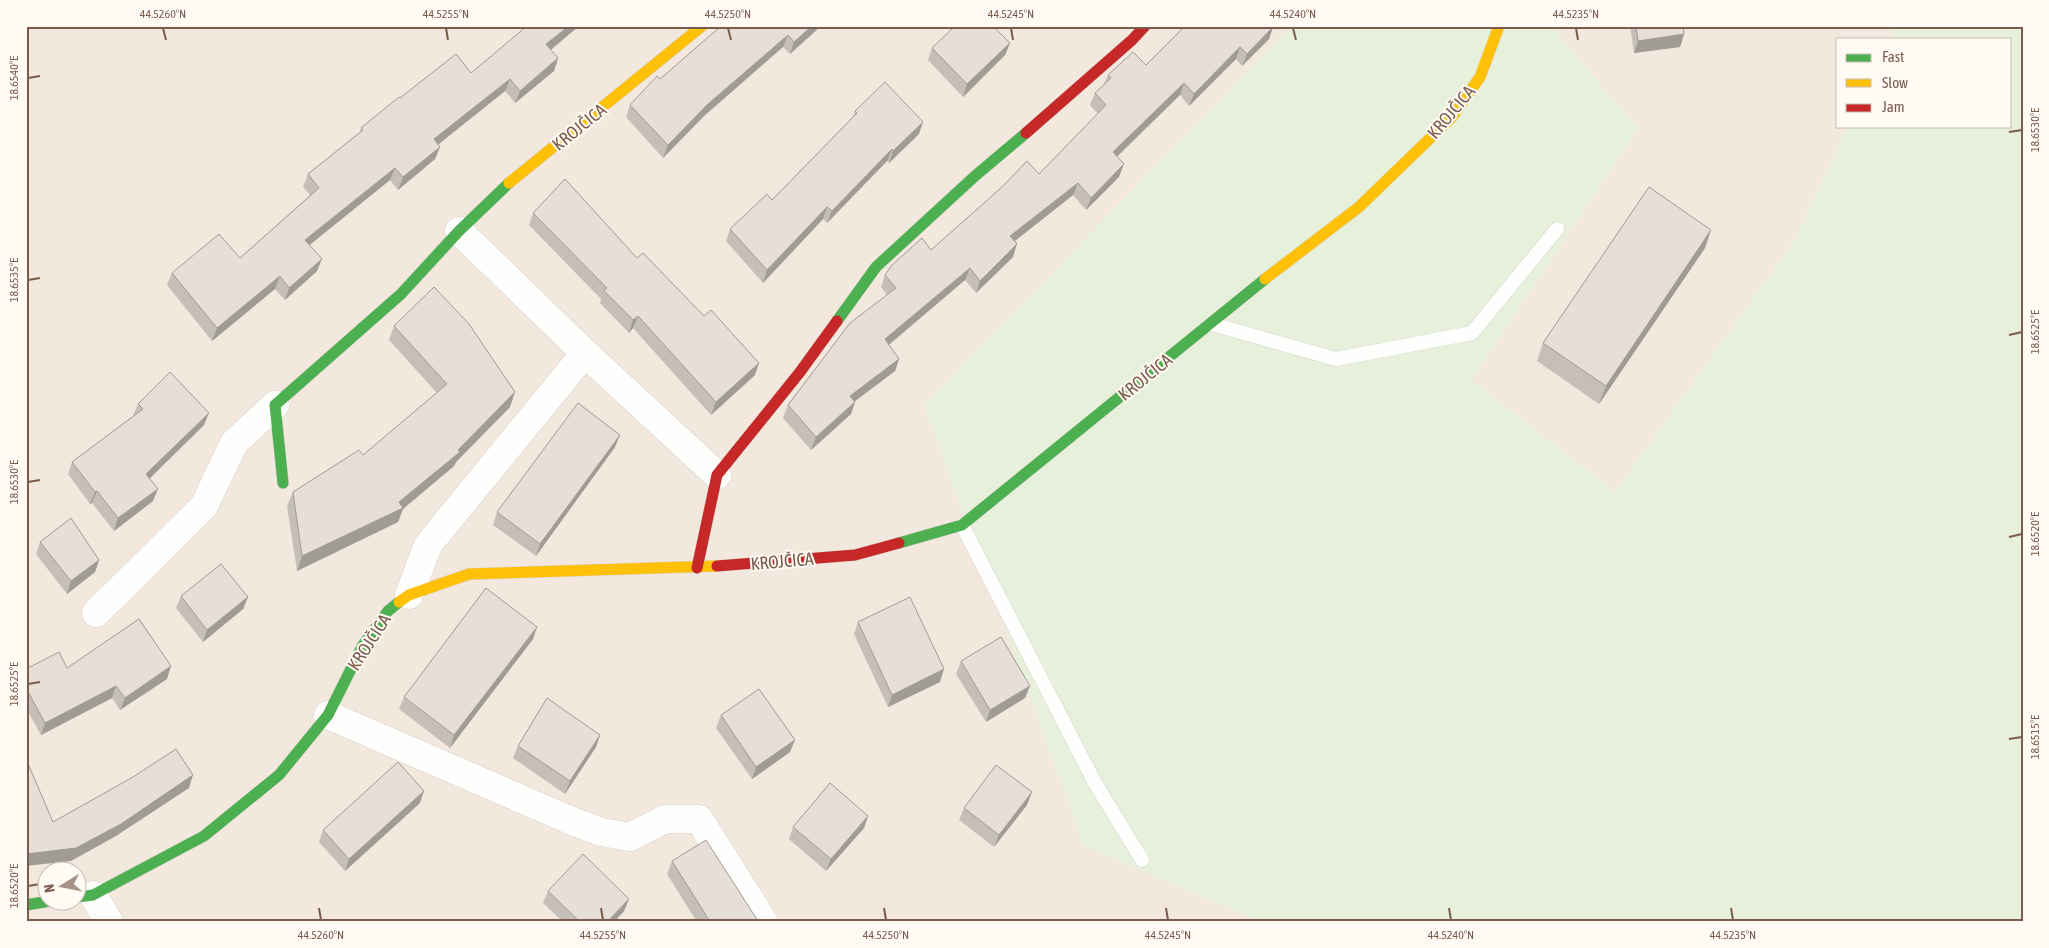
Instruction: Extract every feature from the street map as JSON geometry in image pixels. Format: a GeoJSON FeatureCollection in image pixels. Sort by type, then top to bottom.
{"type":"FeatureCollection","features":[{"type":"Feature","properties":{"kind":"main road","name":"KROJČICA"},"geometry":{"type":"LineString","coordinates":[[275,405],[401,294],[459,231],[512,180],[702,26]]}},
{"type":"Feature","properties":{"kind":"main road"},"geometry":{"type":"LineString","coordinates":[[697,568],[717,475],[800,372],[876,267],[975,176],[1052,112],[1145,26]]}},
{"type":"Feature","properties":{"kind":"main road","name":"KROJČICA"},"geometry":{"type":"LineString","coordinates":[[88,894],[204,836],[280,775],[328,715],[363,645],[388,611],[409,594],[469,574],[697,568],[855,555],[962,525],[1212,324],[1288,260],[1359,207],[1452,117],[1480,78],[1499,26]]}},
{"type":"Feature","properties":{"kind":"main road"},"geometry":{"type":"LineString","coordinates":[[275,405],[283,482]]}},
{"type":"Feature","properties":{"kind":"street"},"geometry":{"type":"LineString","coordinates":[[459,231],[585,353],[717,475]]}},
{"type":"Feature","properties":{"kind":"street"},"geometry":{"type":"LineString","coordinates":[[409,594],[428,545],[585,353]]}},
{"type":"Feature","properties":{"kind":"street","name":"KROJČICA"},"geometry":{"type":"LineString","coordinates":[[96,613],[204,506],[234,442],[275,405]]}},
{"type":"Feature","properties":{"kind":"street"},"geometry":{"type":"LineString","coordinates":[[328,715],[601,832],[630,837],[665,819],[698,819],[764,922]]}},
{"type":"Feature","properties":{"kind":"street"},"geometry":{"type":"LineString","coordinates":[[88,899],[109,922]]}},
{"type":"Feature","properties":{"kind":"lane"},"geometry":{"type":"LineString","coordinates":[[1212,324],[1336,359],[1472,333],[1557,229]]}},
{"type":"Feature","properties":{"kind":"lane"},"geometry":{"type":"LineString","coordinates":[[962,525],[1096,783],[1142,860]]}},
{"type":"Feature","properties":{"kind":"shaded area"},"geometry":{"type":"Polygon","coordinates":[[[26,26],[1895,26],[1889,38],[1836,38],[1836,128],[1847,128],[1794,242],[1498,656],[1336,922],[26,922],[26,26]]]}},
{"type":"Feature","properties":{"kind":"green space"},"geometry":{"type":"Polygon","coordinates":[[[1292,26],[1551,26],[1638,129],[1471,380],[1615,492],[1794,242],[1847,128],[2012,128],[2012,38],[1889,38],[1895,26],[2023,26],[2023,922],[1262,922],[1084,846],[924,405],[1292,26]]]}},
{"type":"Feature","properties":{"kind":"building"},"geometry":{"type":"Polygon","coordinates":[[[527,26],[569,26],[546,44],[558,58],[520,91],[510,79],[434,139],[440,147],[403,177],[395,168],[305,240],[322,259],[289,288],[280,276],[217,328],[172,273],[219,234],[240,258],[319,188],[308,174],[363,130],[361,128],[399,97],[456,54],[471,73],[527,26]]]}},
{"type":"Feature","properties":{"kind":"building"},"geometry":{"type":"Polygon","coordinates":[[[721,26],[812,26],[794,42],[788,35],[708,104],[668,145],[630,105],[657,76],[660,79],[721,26]]]}},
{"type":"Feature","properties":{"kind":"building"},"geometry":{"type":"Polygon","coordinates":[[[955,26],[993,26],[1010,43],[967,84],[932,48],[955,26]]]}},
{"type":"Feature","properties":{"kind":"building"},"geometry":{"type":"Polygon","coordinates":[[[1185,26],[1273,27],[1247,54],[1240,47],[1194,94],[1184,83],[1113,152],[1124,164],[1091,198],[1078,183],[1010,236],[1017,244],[980,281],[970,268],[885,339],[899,359],[850,396],[855,402],[816,437],[788,405],[850,323],[896,288],[885,275],[892,265],[922,238],[931,250],[1002,187],[1027,161],[1039,174],[1106,105],[1095,93],[1111,78],[1108,75],[1133,52],[1146,65],[1185,26]]]}},
{"type":"Feature","properties":{"kind":"building"},"geometry":{"type":"Polygon","coordinates":[[[1636,26],[1683,26],[1684,34],[1638,41],[1636,26]]]}},
{"type":"Feature","properties":{"kind":"building"},"geometry":{"type":"Polygon","coordinates":[[[885,82],[923,122],[893,151],[892,149],[832,211],[827,207],[767,270],[730,229],[767,194],[772,200],[857,113],[855,111],[885,82]]]}},
{"type":"Feature","properties":{"kind":"building"},"geometry":{"type":"Polygon","coordinates":[[[565,179],[637,258],[643,253],[704,316],[711,310],[759,363],[716,402],[638,316],[633,320],[604,291],[607,288],[533,213],[565,179]]]}},
{"type":"Feature","properties":{"kind":"building"},"geometry":{"type":"Polygon","coordinates":[[[1649,187],[1711,230],[1606,386],[1543,343],[1649,187]]]}},
{"type":"Feature","properties":{"kind":"building"},"geometry":{"type":"Polygon","coordinates":[[[434,287],[469,324],[515,392],[458,450],[460,452],[399,502],[403,508],[302,556],[293,492],[359,450],[363,455],[447,384],[394,326],[434,287]]]}},
{"type":"Feature","properties":{"kind":"building"},"geometry":{"type":"Polygon","coordinates":[[[170,372],[209,413],[146,474],[158,489],[118,518],[72,462],[143,409],[138,404],[170,372]]]}},
{"type":"Feature","properties":{"kind":"building"},"geometry":{"type":"Polygon","coordinates":[[[578,403],[620,435],[540,544],[497,512],[578,403]]]}},
{"type":"Feature","properties":{"kind":"building"},"geometry":{"type":"Polygon","coordinates":[[[71,518],[99,560],[71,581],[40,542],[71,518]]]}},
{"type":"Feature","properties":{"kind":"building"},"geometry":{"type":"Polygon","coordinates":[[[221,564],[248,597],[207,630],[181,596],[221,564]]]}},
{"type":"Feature","properties":{"kind":"building"},"geometry":{"type":"Polygon","coordinates":[[[486,588],[537,627],[454,735],[404,697],[486,588]]]}},
{"type":"Feature","properties":{"kind":"building"},"geometry":{"type":"Polygon","coordinates":[[[910,597],[944,669],[892,695],[858,622],[910,597]]]}},
{"type":"Feature","properties":{"kind":"building"},"geometry":{"type":"Polygon","coordinates":[[[139,619],[171,666],[125,698],[116,686],[45,723],[26,688],[26,669],[59,652],[67,668],[139,619]]]}},
{"type":"Feature","properties":{"kind":"building"},"geometry":{"type":"Polygon","coordinates":[[[1001,637],[1030,686],[990,710],[961,661],[1001,637]]]}},
{"type":"Feature","properties":{"kind":"building"},"geometry":{"type":"Polygon","coordinates":[[[759,689],[795,740],[756,767],[721,715],[759,689]]]}},
{"type":"Feature","properties":{"kind":"building"},"geometry":{"type":"Polygon","coordinates":[[[547,698],[600,735],[570,781],[518,746],[547,698]]]}},
{"type":"Feature","properties":{"kind":"building"},"geometry":{"type":"Polygon","coordinates":[[[176,749],[193,775],[121,824],[76,848],[26,854],[26,759],[53,822],[133,777],[176,749]]]}},
{"type":"Feature","properties":{"kind":"building"},"geometry":{"type":"Polygon","coordinates":[[[398,762],[424,791],[349,859],[323,830],[398,762]]]}},
{"type":"Feature","properties":{"kind":"building"},"geometry":{"type":"Polygon","coordinates":[[[996,765],[1032,792],[999,835],[964,808],[996,765]]]}},
{"type":"Feature","properties":{"kind":"building"},"geometry":{"type":"Polygon","coordinates":[[[830,783],[868,816],[831,859],[793,827],[830,783]]]}},
{"type":"Feature","properties":{"kind":"building"},"geometry":{"type":"Polygon","coordinates":[[[706,840],[757,922],[707,922],[709,920],[672,861],[706,840]]]}},
{"type":"Feature","properties":{"kind":"building"},"geometry":{"type":"Polygon","coordinates":[[[583,854],[629,899],[607,922],[580,922],[548,891],[583,854]]]}},
{"type":"Feature","properties":{"kind":"traffic: fast"},"geometry":{"type":"LineString","coordinates":[[837,321],[876,267],[975,176],[1026,133]]}},
{"type":"Feature","properties":{"kind":"traffic: fast"},"geometry":{"type":"LineString","coordinates":[[283,483],[275,405],[401,294],[459,231],[509,183]]}},
{"type":"Feature","properties":{"kind":"traffic: fast"},"geometry":{"type":"LineString","coordinates":[[899,543],[962,525],[1265,279]]}},
{"type":"Feature","properties":{"kind":"traffic: fast"},"geometry":{"type":"LineString","coordinates":[[88,896],[93,895],[204,836],[279,775],[328,715],[363,645],[388,611],[399,602]]}},
{"type":"Feature","properties":{"kind":"traffic: fast"},"geometry":{"type":"LineString","coordinates":[[26,905],[38,903]]}},
{"type":"Feature","properties":{"kind":"traffic: slow"},"geometry":{"type":"LineString","coordinates":[[509,183],[702,26]]}},
{"type":"Feature","properties":{"kind":"traffic: slow"},"geometry":{"type":"LineString","coordinates":[[1265,279],[1359,207],[1452,117],[1480,77],[1499,26]]}},
{"type":"Feature","properties":{"kind":"traffic: slow"},"geometry":{"type":"LineString","coordinates":[[399,602],[409,595],[469,574],[717,566]]}},
{"type":"Feature","properties":{"kind":"traffic: jam"},"geometry":{"type":"LineString","coordinates":[[1026,133],[1132,40],[1145,26]]}},
{"type":"Feature","properties":{"kind":"traffic: jam"},"geometry":{"type":"LineString","coordinates":[[697,568],[717,475],[800,372],[837,321]]}},
{"type":"Feature","properties":{"kind":"traffic: jam"},"geometry":{"type":"LineString","coordinates":[[717,566],[855,555],[899,543]]}}]}
